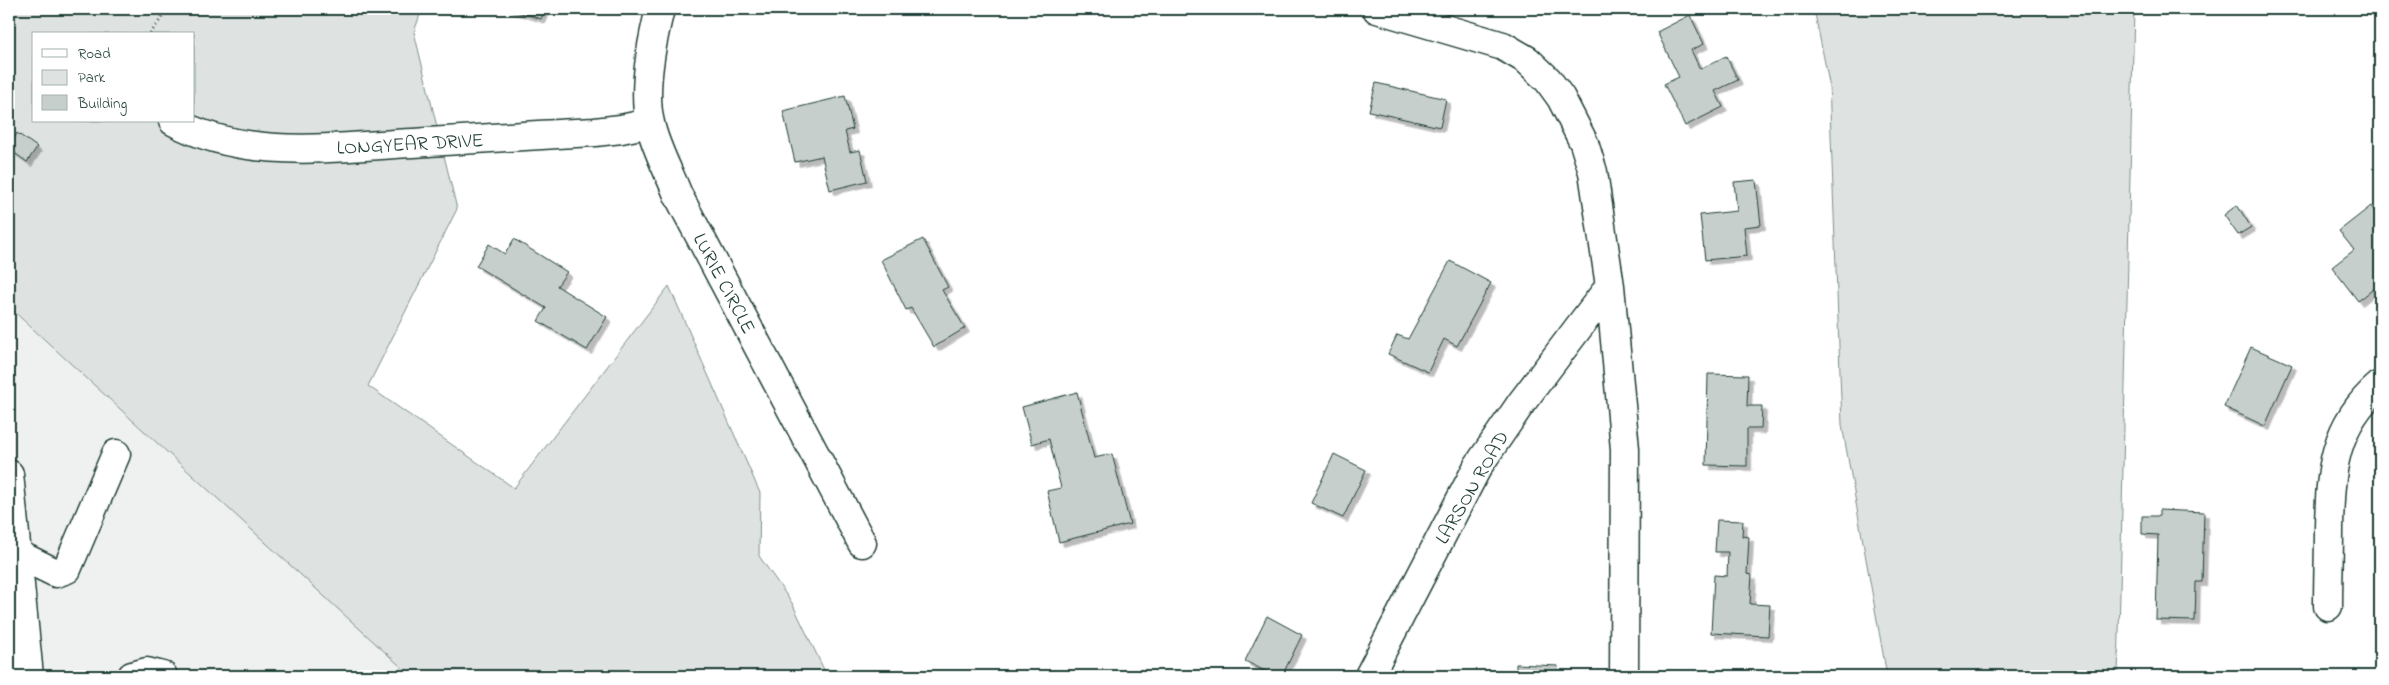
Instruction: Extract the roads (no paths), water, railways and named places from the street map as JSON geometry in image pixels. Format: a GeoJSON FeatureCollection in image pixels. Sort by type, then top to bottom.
{"type":"FeatureCollection","features":[{"type":"Feature","properties":{"kind":"street","name":"LURIE CIRCLE"},"geometry":{"type":"LineString","coordinates":[[660,9],[648,89],[650,123],[678,195],[862,543]]}},
{"type":"Feature","properties":{"kind":"street"},"geometry":{"type":"LineString","coordinates":[[1378,9],[1503,46],[1527,60],[1548,80],[1561,98],[1584,142],[1593,172],[1610,286],[1625,448],[1624,676]]}},
{"type":"Feature","properties":{"kind":"street","name":"LONGYEAR DRIVE"},"geometry":{"type":"LineString","coordinates":[[175,122],[186,128],[216,138],[248,145],[310,148],[595,132],[650,123]]}},
{"type":"Feature","properties":{"kind":"street","name":"LARSON ROAD"},"geometry":{"type":"LineString","coordinates":[[1369,676],[1478,466],[1522,402],[1610,286]]}},
{"type":"Feature","properties":{"kind":"street"},"geometry":{"type":"LineString","coordinates":[[2328,606],[2330,485],[2335,454],[2344,431],[2356,410],[2380,385]]}},
{"type":"Feature","properties":{"kind":"street"},"geometry":{"type":"LineString","coordinates":[[17,554],[56,573],[67,569],[116,454]]}},
{"type":"Feature","properties":{"kind":"street"},"geometry":{"type":"LineString","coordinates":[[9,474],[30,676]]}},
{"type":"Feature","properties":{"kind":"street"},"geometry":{"type":"LineString","coordinates":[[132,676],[147,672],[163,676]]}}]}
